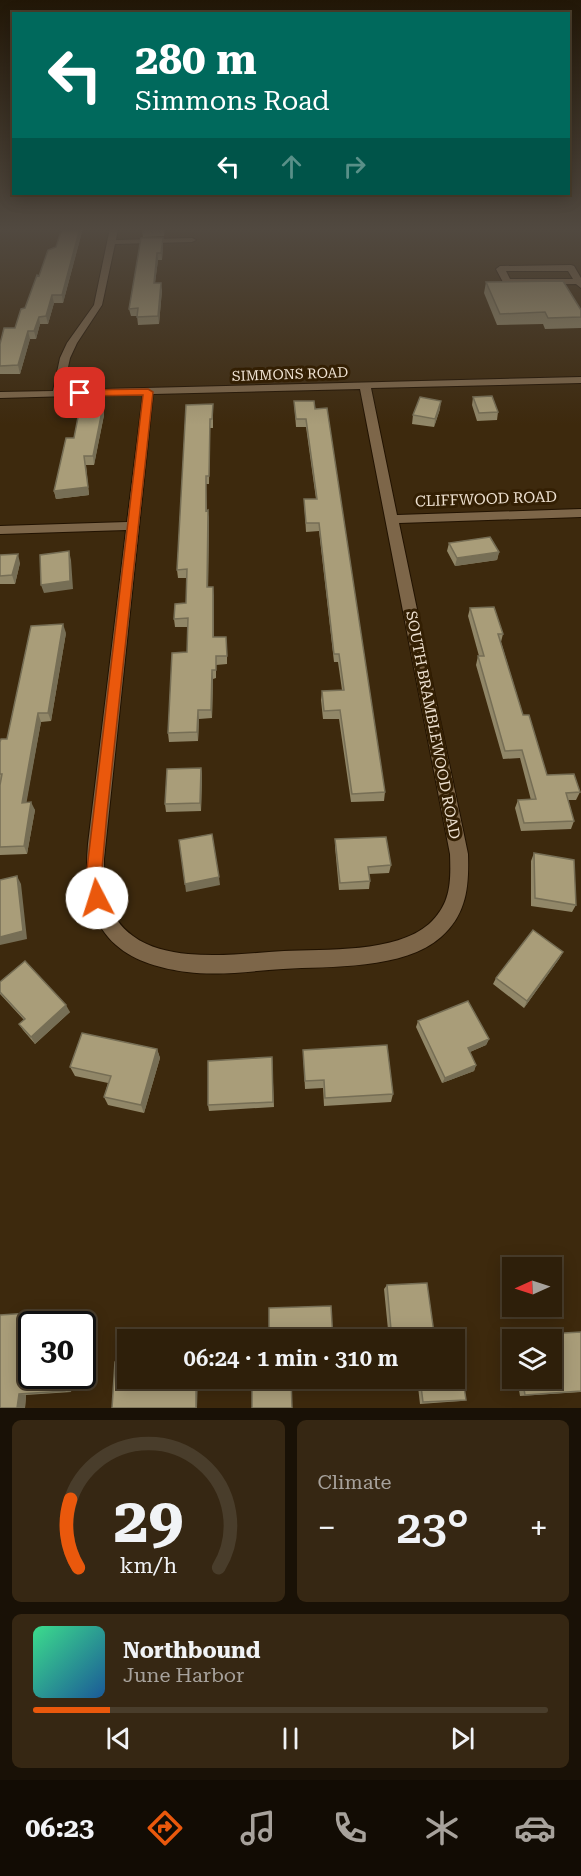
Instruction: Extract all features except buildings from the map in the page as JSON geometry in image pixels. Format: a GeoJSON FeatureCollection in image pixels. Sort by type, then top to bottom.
{"type":"FeatureCollection","features":[{"type":"Feature","properties":{"kind":"street"},"geometry":{"type":"LineString","coordinates":[[57,394],[65,358],[72,343],[98,305],[101,294]]}},
{"type":"Feature","properties":{"kind":"street","name":"SIMMONS ROAD"},"geometry":{"type":"LineString","coordinates":[[0,395],[581,380]]}},
{"type":"Feature","properties":{"kind":"street","name":"SOUTH BRAMBLEWOOD ROAD"},"geometry":{"type":"LineString","coordinates":[[148,392],[96,846],[94,869],[97,898],[102,913],[115,932],[142,952],[176,962],[214,964],[387,951],[422,940],[436,930],[448,918],[460,895],[459,854],[364,386]]}},
{"type":"Feature","properties":{"kind":"street","name":"CLIFFWOOD ROAD"},"geometry":{"type":"LineString","coordinates":[[392,519],[581,513]]}},
{"type":"Feature","properties":{"kind":"street"},"geometry":{"type":"LineString","coordinates":[[0,530],[133,526]]}},
{"type":"Feature","properties":{"kind":"route"},"geometry":{"type":"LineString","coordinates":[[80,393],[148,392],[99,813],[94,869],[97,898]]}}]}
